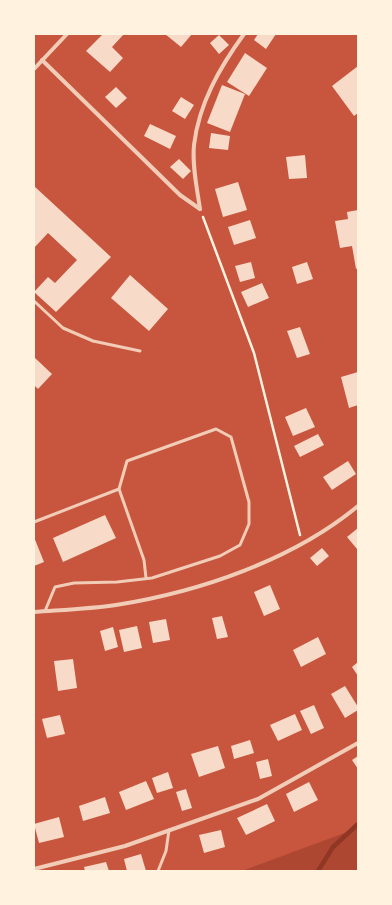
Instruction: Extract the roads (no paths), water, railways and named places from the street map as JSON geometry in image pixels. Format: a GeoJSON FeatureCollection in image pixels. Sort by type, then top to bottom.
{"type":"FeatureCollection","features":[{"type":"Feature","properties":{"kind":"street"},"geometry":{"type":"LineString","coordinates":[[34,69],[67,34]]}},
{"type":"Feature","properties":{"kind":"street"},"geometry":{"type":"LineString","coordinates":[[42,60],[180,194],[200,209],[196,182],[194,145],[201,113],[222,64],[244,34]]}},
{"type":"Feature","properties":{"kind":"street"},"geometry":{"type":"LineString","coordinates":[[34,612],[114,606],[193,590],[235,575],[302,543],[358,506]]}},
{"type":"Feature","properties":{"kind":"street"},"geometry":{"type":"LineString","coordinates":[[34,869],[125,846],[258,799],[358,743]]}},
{"type":"Feature","properties":{"kind":"lane"},"geometry":{"type":"LineString","coordinates":[[34,301],[63,328],[93,341],[140,351]]}},
{"type":"Feature","properties":{"kind":"lane"},"geometry":{"type":"LineString","coordinates":[[45,611],[55,587],[74,583],[117,582],[146,578],[220,556],[240,545],[249,524],[250,502],[231,437],[216,429],[127,461],[119,489],[144,560],[146,578]]}},
{"type":"Feature","properties":{"kind":"lane"},"geometry":{"type":"LineString","coordinates":[[34,522],[119,489]]}},
{"type":"Feature","properties":{"kind":"lane"},"geometry":{"type":"LineString","coordinates":[[158,871],[166,851],[169,830]]}},
{"type":"Feature","properties":{"kind":"waterway"},"geometry":{"type":"LineString","coordinates":[[318,871],[333,847],[358,824]]}}]}
